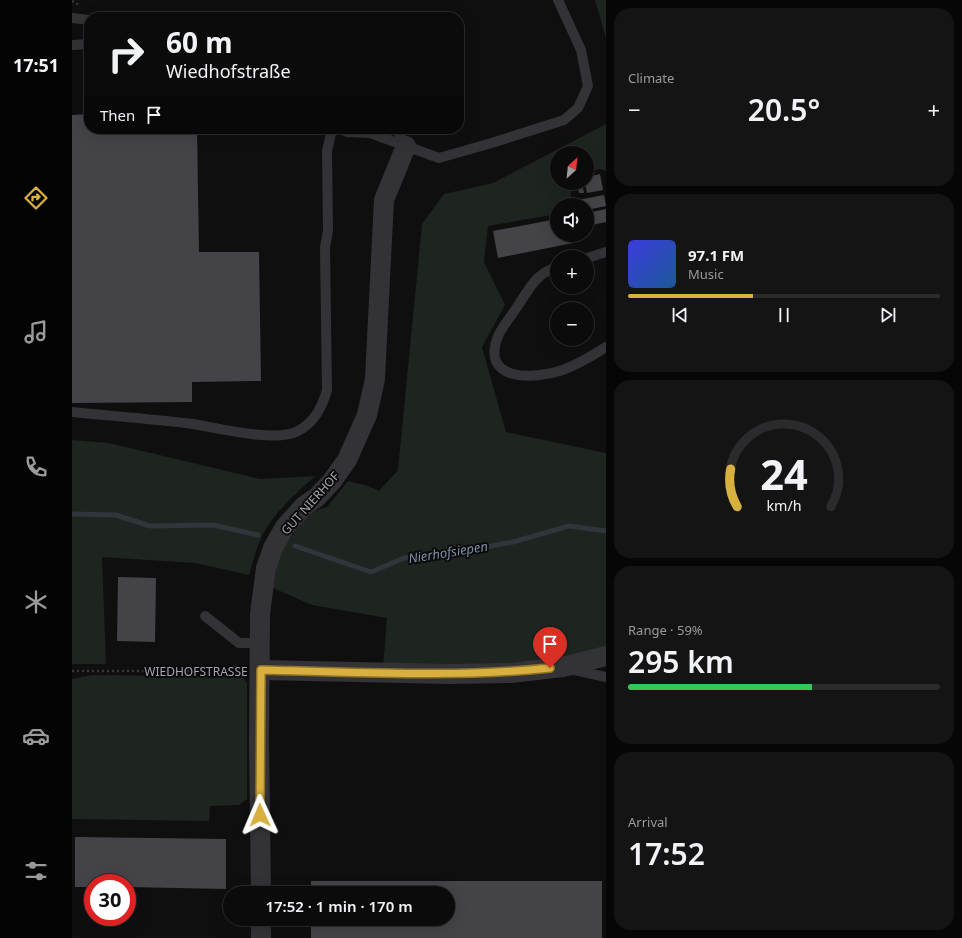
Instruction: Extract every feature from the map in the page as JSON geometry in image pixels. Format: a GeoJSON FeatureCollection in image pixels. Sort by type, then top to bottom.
{"type":"FeatureCollection","features":[{"type":"Feature","properties":{"kind":"street","name":"GUT NIERHOF"},"geometry":{"type":"LineString","coordinates":[[261,886],[259,744],[262,593],[266,568],[273,548],[285,527],[332,481],[347,460],[368,415],[375,379],[384,200],[402,137]]}},
{"type":"Feature","properties":{"kind":"street","name":"WIEDHOFSTRASSE"},"geometry":{"type":"LineString","coordinates":[[261,670],[449,674],[511,672],[562,667],[606,656]]}},
{"type":"Feature","properties":{"kind":"street"},"geometry":{"type":"LineString","coordinates":[[261,926],[261,938]]}},
{"type":"Feature","properties":{"kind":"lane"},"geometry":{"type":"LineString","coordinates":[[378,134],[402,137],[439,158],[564,120],[578,108],[588,86],[581,50],[558,0]]}},
{"type":"Feature","properties":{"kind":"lane"},"geometry":{"type":"LineString","coordinates":[[72,18],[84,19]]}},
{"type":"Feature","properties":{"kind":"lane"},"geometry":{"type":"LineString","coordinates":[[72,45],[84,44]]}},
{"type":"Feature","properties":{"kind":"lane"},"geometry":{"type":"LineString","coordinates":[[72,412],[193,424],[246,434],[274,435],[297,432],[310,423],[322,407],[327,390],[325,247],[328,231],[327,151],[331,134]]}},
{"type":"Feature","properties":{"kind":"lane"},"geometry":{"type":"LineString","coordinates":[[594,256],[606,252]]}},
{"type":"Feature","properties":{"kind":"lane"},"geometry":{"type":"LineString","coordinates":[[550,269],[544,271],[535,280],[499,334],[494,357],[496,363],[501,369],[509,373],[520,376],[537,376],[562,370],[580,363],[606,347]]}},
{"type":"Feature","properties":{"kind":"lane"},"geometry":{"type":"LineString","coordinates":[[205,616],[239,643],[261,643]]}},
{"type":"Feature","properties":{"kind":"lane"},"geometry":{"type":"LineString","coordinates":[[562,667],[606,678]]}},
{"type":"Feature","properties":{"kind":"path","name":"WIEDHOFSTRASSE"},"geometry":{"type":"LineString","coordinates":[[72,671],[261,670]]}},
{"type":"Feature","properties":{"kind":"shaded area"},"geometry":{"type":"Polygon","coordinates":[[[595,0],[606,0],[606,38],[595,0]]]}},
{"type":"Feature","properties":{"kind":"shaded area"},"geometry":{"type":"Polygon","coordinates":[[[606,124],[606,171],[600,169],[594,170],[594,146],[564,146],[606,124]]]}},
{"type":"Feature","properties":{"kind":"shaded area"},"geometry":{"type":"Polygon","coordinates":[[[550,153],[550,190],[572,190],[570,198],[550,198],[550,215],[488,226],[484,262],[505,305],[482,347],[506,432],[606,453],[606,650],[547,663],[383,667],[387,618],[312,605],[273,588],[277,563],[284,548],[304,518],[311,512],[327,507],[348,481],[368,486],[379,491],[398,470],[422,224],[444,194],[493,183],[550,153]]]}},
{"type":"Feature","properties":{"kind":"shaded area"},"geometry":{"type":"Polygon","coordinates":[[[72,440],[109,443],[260,479],[315,476],[296,493],[268,526],[259,543],[249,575],[195,563],[102,557],[106,664],[72,664],[72,440]]]}},
{"type":"Feature","properties":{"kind":"shaded area"},"geometry":{"type":"Polygon","coordinates":[[[92,675],[243,677],[247,684],[247,799],[239,805],[210,806],[209,821],[72,819],[72,679],[92,675]]]}},
{"type":"Feature","properties":{"kind":"building"},"geometry":{"type":"Polygon","coordinates":[[[84,114],[84,134],[197,134],[199,252],[259,252],[261,381],[192,382],[192,402],[72,403],[72,115],[84,114]]]}},
{"type":"Feature","properties":{"kind":"building"},"geometry":{"type":"Polygon","coordinates":[[[600,174],[603,190],[587,193],[586,190],[594,190],[594,175],[600,174]]]}},
{"type":"Feature","properties":{"kind":"building"},"geometry":{"type":"Polygon","coordinates":[[[578,190],[583,190],[584,193],[579,193],[578,190]]]}},
{"type":"Feature","properties":{"kind":"building"},"geometry":{"type":"Polygon","coordinates":[[[604,195],[606,206],[594,209],[594,198],[588,198],[604,195]]]}},
{"type":"Feature","properties":{"kind":"building"},"geometry":{"type":"Polygon","coordinates":[[[606,209],[606,222],[594,225],[594,212],[606,209]]]}},
{"type":"Feature","properties":{"kind":"building"},"geometry":{"type":"Polygon","coordinates":[[[550,220],[550,242],[573,243],[498,258],[493,231],[550,220]]]}},
{"type":"Feature","properties":{"kind":"building"},"geometry":{"type":"Polygon","coordinates":[[[118,577],[156,578],[155,642],[117,641],[118,577]]]}},
{"type":"Feature","properties":{"kind":"building"},"geometry":{"type":"Polygon","coordinates":[[[75,837],[226,839],[226,886],[223,886],[223,889],[136,887],[136,874],[84,874],[84,887],[75,887],[75,837]]]}},
{"type":"Feature","properties":{"kind":"building"},"geometry":{"type":"Polygon","coordinates":[[[311,881],[602,881],[602,938],[311,938],[311,926],[455,926],[455,886],[311,886],[311,881]]]}},
{"type":"Feature","properties":{"kind":"waterway","name":"Nierhofsiepen"},"geometry":{"type":"LineString","coordinates":[[72,514],[116,515],[150,526],[213,525],[258,535]]}},
{"type":"Feature","properties":{"kind":"waterway","name":"Nierhofsiepen"},"geometry":{"type":"LineString","coordinates":[[295,546],[371,572],[404,558],[475,549],[513,542],[569,526],[606,531]]}},
{"type":"Feature","properties":{"kind":"route"},"geometry":{"type":"LineString","coordinates":[[260,815],[259,744],[261,670],[449,674],[511,672],[550,668]]}}]}
